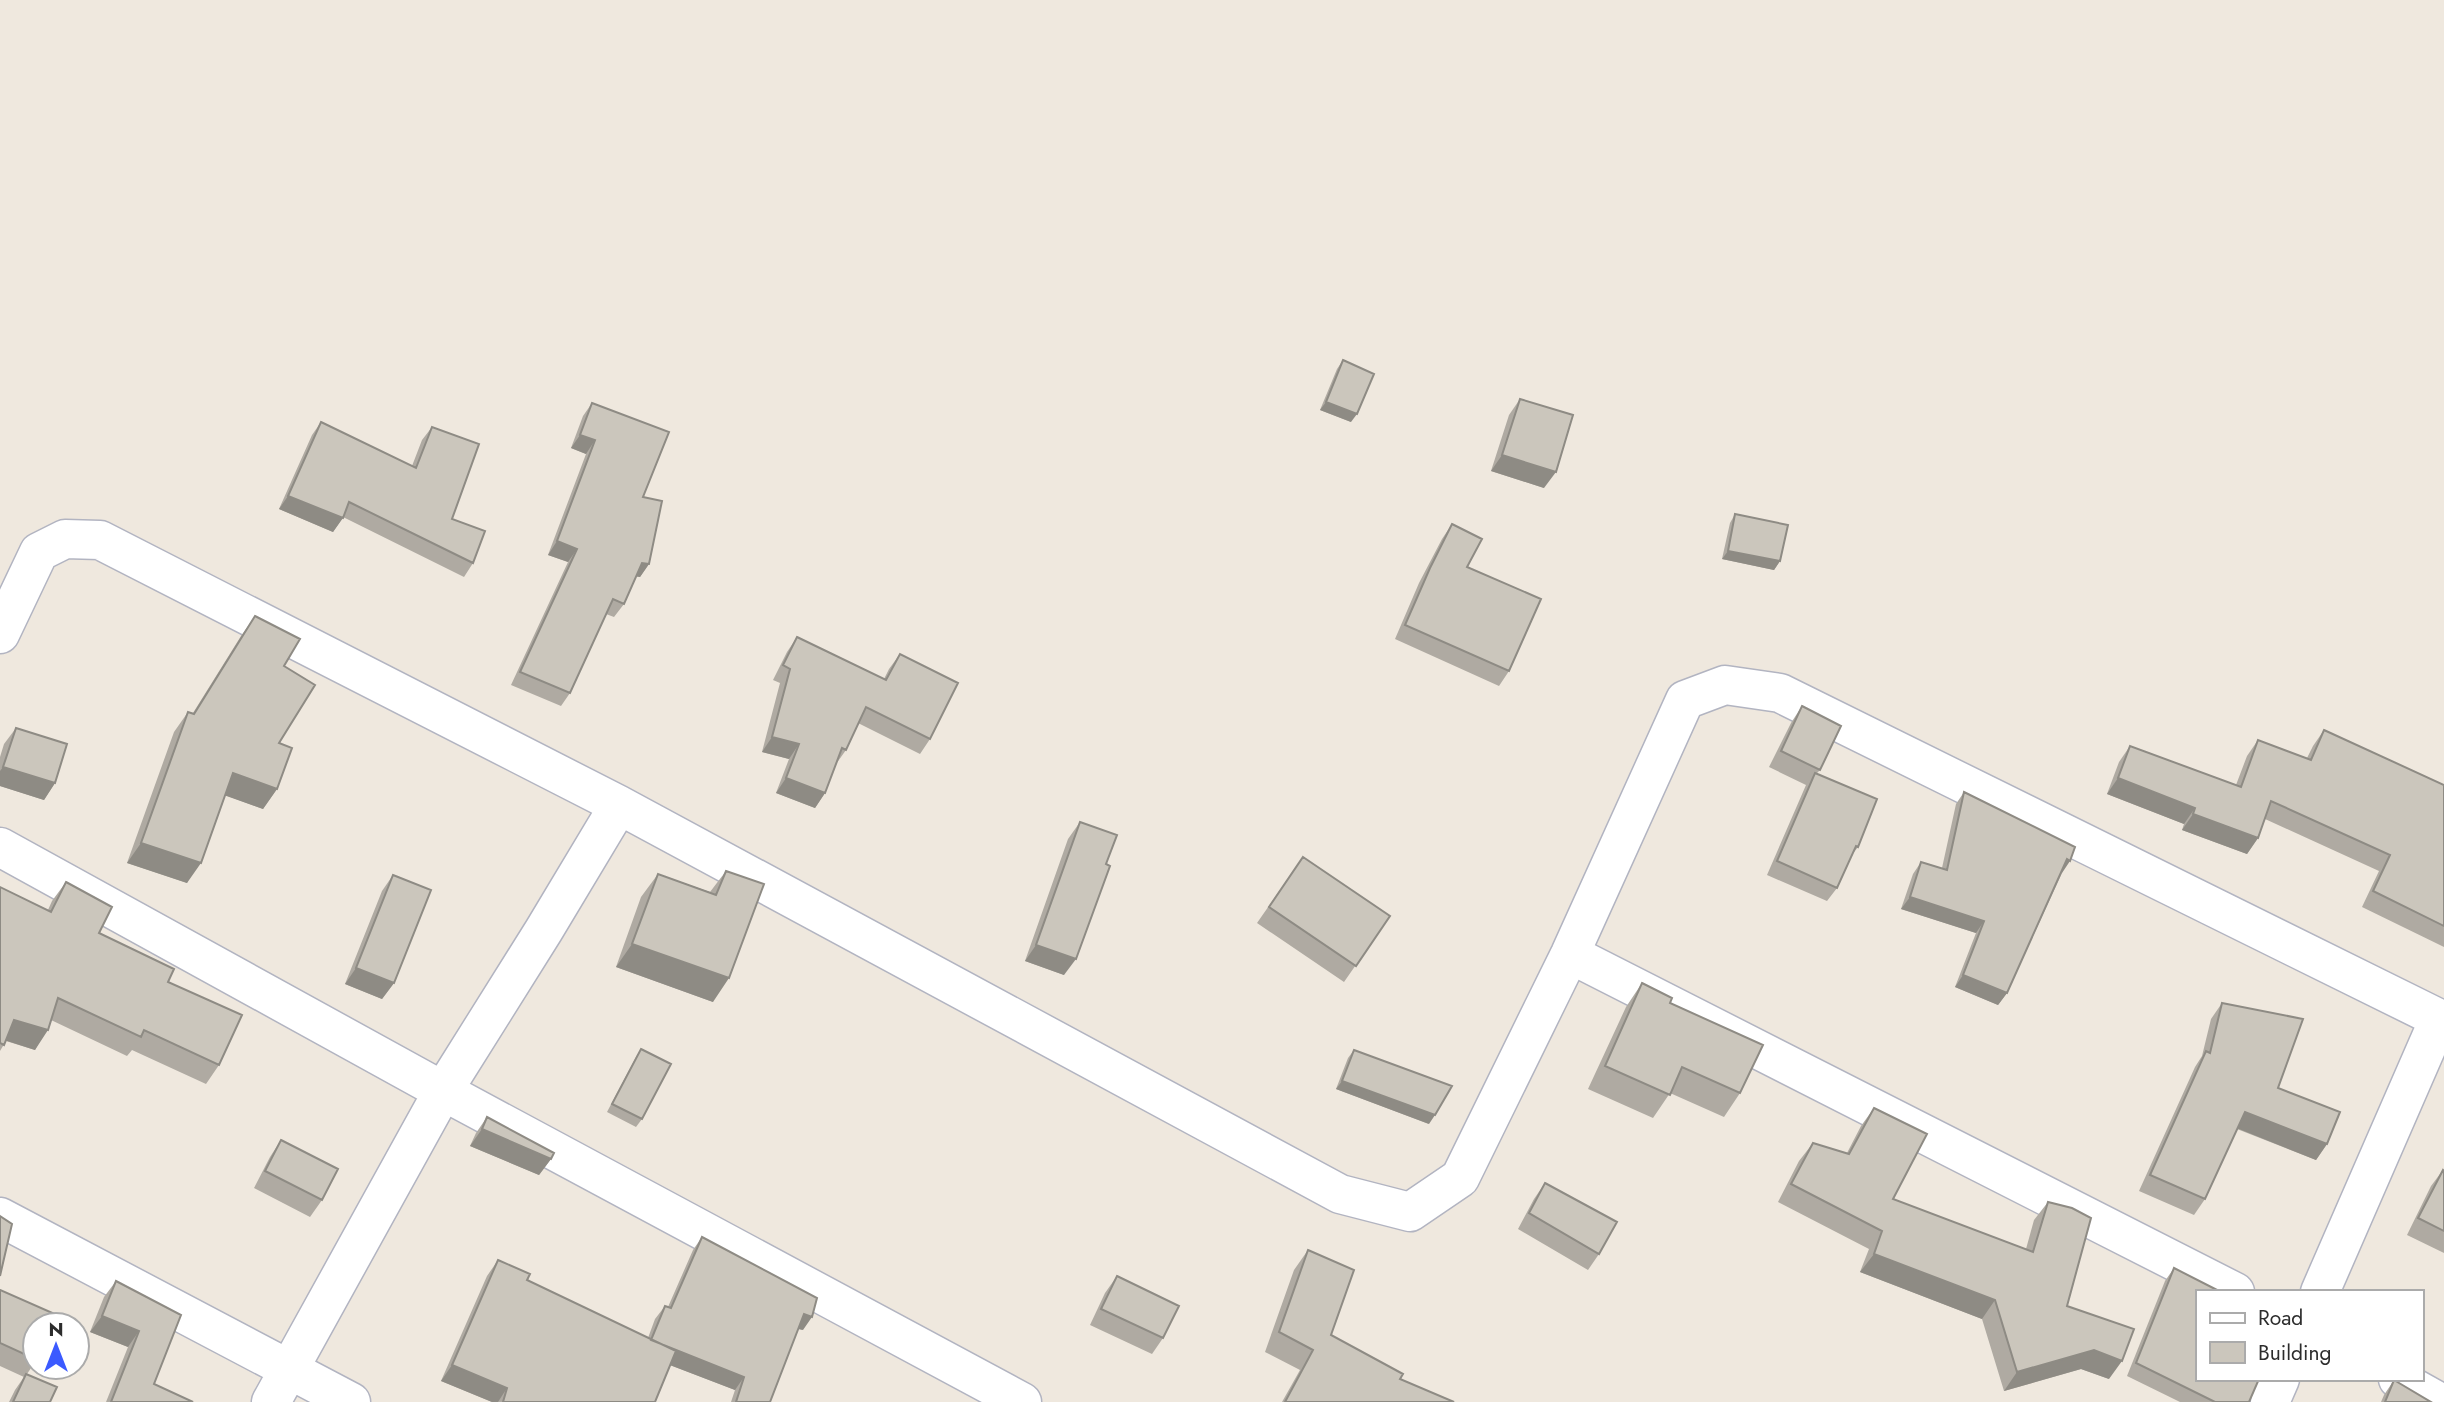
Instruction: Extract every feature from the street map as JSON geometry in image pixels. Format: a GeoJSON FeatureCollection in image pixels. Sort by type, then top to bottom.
{"type":"FeatureCollection","features":[{"type":"Feature","properties":{"kind":"street"},"geometry":{"type":"LineString","coordinates":[[0,634],[39,552],[65,539],[100,540],[619,805],[1340,1194],[1410,1212],[1460,1178],[1570,954],[1685,700],[1725,685],[1780,693],[2442,1020],[2321,1290]]}},
{"type":"Feature","properties":{"kind":"street"},"geometry":{"type":"LineString","coordinates":[[271,1402],[443,1091],[619,805]]}},
{"type":"Feature","properties":{"kind":"street"},"geometry":{"type":"LineString","coordinates":[[0,847],[443,1091],[1022,1402]]}},
{"type":"Feature","properties":{"kind":"street"},"geometry":{"type":"LineString","coordinates":[[1570,954],[2231,1290]]}},
{"type":"Feature","properties":{"kind":"street"},"geometry":{"type":"LineString","coordinates":[[0,1217],[351,1402]]}},
{"type":"Feature","properties":{"kind":"street"},"geometry":{"type":"LineString","coordinates":[[2270,1402],[2279,1381]]}},
{"type":"Feature","properties":{"kind":"street"},"geometry":{"type":"LineString","coordinates":[[2402,1381],[2439,1402]]}},
{"type":"Feature","properties":{"kind":"building"},"geometry":{"type":"Polygon","coordinates":[[[1343,360],[1374,374],[1357,414],[1326,402],[1343,360]]]}},
{"type":"Feature","properties":{"kind":"building"},"geometry":{"type":"Polygon","coordinates":[[[1520,399],[1573,415],[1556,472],[1502,455],[1520,399]]]}},
{"type":"Feature","properties":{"kind":"building"},"geometry":{"type":"Polygon","coordinates":[[[592,403],[669,432],[643,497],[662,501],[649,564],[642,563],[624,604],[613,599],[570,693],[520,672],[577,549],[557,541],[595,440],[580,435],[592,403]]]}},
{"type":"Feature","properties":{"kind":"building"},"geometry":{"type":"Polygon","coordinates":[[[321,422],[416,468],[432,427],[479,444],[452,519],[485,531],[473,563],[349,502],[343,518],[288,496],[321,422]]]}},
{"type":"Feature","properties":{"kind":"building"},"geometry":{"type":"Polygon","coordinates":[[[1735,514],[1788,525],[1780,561],[1728,551],[1735,514]]]}},
{"type":"Feature","properties":{"kind":"building"},"geometry":{"type":"Polygon","coordinates":[[[1452,524],[1482,539],[1467,567],[1541,599],[1509,671],[1405,625],[1452,524]]]}},
{"type":"Feature","properties":{"kind":"building"},"geometry":{"type":"Polygon","coordinates":[[[255,616],[300,639],[284,666],[315,685],[279,743],[292,748],[277,789],[233,773],[201,863],[141,843],[188,712],[194,714],[255,616]]]}},
{"type":"Feature","properties":{"kind":"building"},"geometry":{"type":"Polygon","coordinates":[[[797,637],[886,680],[900,654],[958,683],[930,739],[866,707],[846,750],[842,748],[825,793],[786,778],[799,744],[772,737],[790,669],[783,665],[797,637]]]}},
{"type":"Feature","properties":{"kind":"building"},"geometry":{"type":"Polygon","coordinates":[[[1802,706],[1841,726],[1820,770],[1781,751],[1802,706]]]}},
{"type":"Feature","properties":{"kind":"building"},"geometry":{"type":"Polygon","coordinates":[[[16,728],[67,744],[55,783],[3,767],[16,728]]]}},
{"type":"Feature","properties":{"kind":"building"},"geometry":{"type":"Polygon","coordinates":[[[2324,730],[2444,785],[2444,926],[2373,891],[2390,855],[2271,801],[2258,838],[2193,814],[2195,808],[2118,778],[2130,746],[2241,787],[2258,740],[2311,760],[2324,730]]]}},
{"type":"Feature","properties":{"kind":"building"},"geometry":{"type":"Polygon","coordinates":[[[1815,773],[1877,799],[1858,847],[1856,846],[1837,888],[1777,861],[1815,773]]]}},
{"type":"Feature","properties":{"kind":"building"},"geometry":{"type":"Polygon","coordinates":[[[1964,792],[2075,847],[2070,861],[2067,859],[2007,993],[1963,975],[1984,921],[1910,897],[1921,862],[1947,870],[1964,792]]]}},
{"type":"Feature","properties":{"kind":"building"},"geometry":{"type":"Polygon","coordinates":[[[1080,822],[1117,835],[1106,864],[1110,866],[1076,959],[1036,945],[1080,822]]]}},
{"type":"Feature","properties":{"kind":"building"},"geometry":{"type":"Polygon","coordinates":[[[1303,857],[1390,916],[1356,966],[1269,907],[1303,857]]]}},
{"type":"Feature","properties":{"kind":"building"},"geometry":{"type":"Polygon","coordinates":[[[726,871],[764,884],[729,978],[632,944],[658,874],[716,895],[726,871]]]}},
{"type":"Feature","properties":{"kind":"building"},"geometry":{"type":"Polygon","coordinates":[[[393,875],[431,890],[394,983],[356,968],[393,875]]]}},
{"type":"Feature","properties":{"kind":"building"},"geometry":{"type":"Polygon","coordinates":[[[66,882],[112,907],[99,933],[174,969],[168,982],[242,1015],[219,1065],[144,1030],[141,1037],[58,998],[48,1030],[14,1020],[4,1045],[0,1043],[0,887],[51,912],[66,882]]]}},
{"type":"Feature","properties":{"kind":"building"},"geometry":{"type":"Polygon","coordinates":[[[1642,983],[1672,998],[1670,1003],[1763,1045],[1740,1093],[1682,1067],[1670,1095],[1605,1066],[1642,983]]]}},
{"type":"Feature","properties":{"kind":"building"},"geometry":{"type":"Polygon","coordinates":[[[2222,1003],[2303,1019],[2278,1088],[2340,1112],[2327,1144],[2245,1112],[2205,1199],[2150,1175],[2206,1051],[2210,1053],[2222,1003]]]}},
{"type":"Feature","properties":{"kind":"building"},"geometry":{"type":"Polygon","coordinates":[[[641,1049],[671,1064],[642,1119],[612,1104],[641,1049]]]}},
{"type":"Feature","properties":{"kind":"building"},"geometry":{"type":"Polygon","coordinates":[[[1354,1050],[1452,1086],[1435,1115],[1342,1081],[1354,1050]]]}},
{"type":"Feature","properties":{"kind":"building"},"geometry":{"type":"Polygon","coordinates":[[[1874,1108],[1927,1134],[1893,1199],[2033,1252],[2048,1202],[2072,1208],[2091,1218],[2067,1306],[2134,1329],[2122,1361],[2094,1350],[2017,1372],[1995,1300],[1874,1254],[1882,1231],[1791,1184],[1813,1143],[1849,1154],[1874,1108]]]}},
{"type":"Feature","properties":{"kind":"building"},"geometry":{"type":"Polygon","coordinates":[[[487,1117],[554,1153],[551,1159],[482,1129],[487,1117]]]}},
{"type":"Feature","properties":{"kind":"building"},"geometry":{"type":"Polygon","coordinates":[[[281,1140],[338,1169],[322,1200],[265,1171],[281,1140]]]}},
{"type":"Feature","properties":{"kind":"building"},"geometry":{"type":"Polygon","coordinates":[[[2444,1171],[2444,1231],[2418,1218],[2444,1171]]]}},
{"type":"Feature","properties":{"kind":"building"},"geometry":{"type":"Polygon","coordinates":[[[1545,1183],[1617,1222],[1599,1254],[1529,1213],[1545,1183]]]}},
{"type":"Feature","properties":{"kind":"building"},"geometry":{"type":"Polygon","coordinates":[[[0,1216],[12,1224],[0,1276],[0,1216]]]}},
{"type":"Feature","properties":{"kind":"building"},"geometry":{"type":"Polygon","coordinates":[[[702,1237],[817,1298],[812,1317],[804,1314],[770,1402],[736,1402],[744,1377],[651,1340],[665,1306],[671,1308],[702,1237]]]}},
{"type":"Feature","properties":{"kind":"building"},"geometry":{"type":"Polygon","coordinates":[[[1308,1250],[1354,1270],[1331,1335],[1403,1374],[1400,1379],[1454,1402],[1285,1402],[1313,1350],[1279,1332],[1308,1250]]]}},
{"type":"Feature","properties":{"kind":"building"},"geometry":{"type":"Polygon","coordinates":[[[498,1260],[530,1274],[527,1280],[676,1351],[655,1402],[503,1402],[507,1388],[452,1365],[498,1260]]]}},
{"type":"Feature","properties":{"kind":"building"},"geometry":{"type":"Polygon","coordinates":[[[2174,1268],[2217,1290],[2196,1290],[2196,1381],[2258,1381],[2249,1402],[2215,1402],[2136,1363],[2174,1268]]]}},
{"type":"Feature","properties":{"kind":"building"},"geometry":{"type":"Polygon","coordinates":[[[1117,1276],[1179,1306],[1163,1338],[1101,1309],[1117,1276]]]}},
{"type":"Feature","properties":{"kind":"building"},"geometry":{"type":"Polygon","coordinates":[[[116,1281],[181,1315],[154,1384],[193,1402],[111,1402],[139,1331],[102,1316],[116,1281]]]}},
{"type":"Feature","properties":{"kind":"building"},"geometry":{"type":"Polygon","coordinates":[[[0,1290],[48,1311],[21,1311],[21,1353],[0,1343],[0,1290]]]}},
{"type":"Feature","properties":{"kind":"building"},"geometry":{"type":"Polygon","coordinates":[[[23,1381],[43,1381],[57,1387],[50,1402],[13,1402],[23,1381]]]}},
{"type":"Feature","properties":{"kind":"building"},"geometry":{"type":"Polygon","coordinates":[[[2396,1381],[2431,1402],[2385,1402],[2396,1381]]]}}]}
